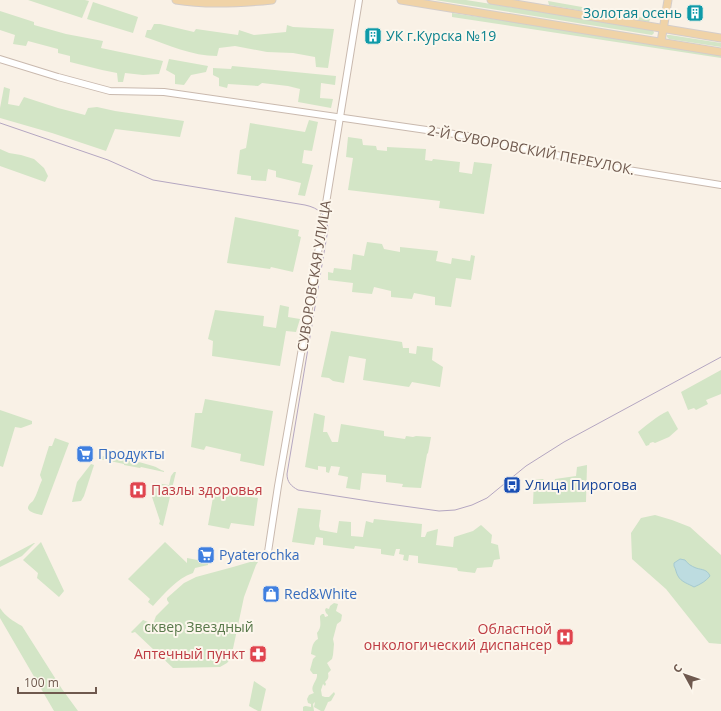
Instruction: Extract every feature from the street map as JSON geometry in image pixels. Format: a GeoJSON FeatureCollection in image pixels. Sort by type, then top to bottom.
{"type":"FeatureCollection","features":[{"type":"Feature","properties":{"kind":"main road"},"geometry":{"type":"LineString","coordinates":[[176,0],[193,2],[272,0]]}},
{"type":"Feature","properties":{"kind":"main road"},"geometry":{"type":"LineString","coordinates":[[401,0],[426,2],[721,52]]}},
{"type":"Feature","properties":{"kind":"main road"},"geometry":{"type":"LineString","coordinates":[[491,0],[721,38]]}},
{"type":"Feature","properties":{"kind":"main road"},"geometry":{"type":"LineString","coordinates":[[661,42],[668,0]]}},
{"type":"Feature","properties":{"kind":"street","name":"СУВОРОВСКАЯ УЛИЦА"},"geometry":{"type":"LineString","coordinates":[[268,552],[360,0]]}},
{"type":"Feature","properties":{"kind":"street","name":"2-Й СУВОРОВСКИЙ ПЕРЕУЛОК."},"geometry":{"type":"LineString","coordinates":[[0,59],[110,91],[164,92],[198,96],[468,136],[622,169],[721,185]]}},
{"type":"Feature","properties":{"kind":"green space"},"geometry":{"type":"Polygon","coordinates":[[[28,0],[85,0],[89,1],[82,18],[28,0]]]}},
{"type":"Feature","properties":{"kind":"green space"},"geometry":{"type":"Polygon","coordinates":[[[435,0],[466,0],[653,30],[654,33],[652,35],[435,0]]]}},
{"type":"Feature","properties":{"kind":"green space"},"geometry":{"type":"Polygon","coordinates":[[[548,1],[650,19],[649,22],[549,5],[548,1]]]}},
{"type":"Feature","properties":{"kind":"green space"},"geometry":{"type":"Polygon","coordinates":[[[93,2],[138,17],[133,33],[87,19],[93,2]]]}},
{"type":"Feature","properties":{"kind":"green space"},"geometry":{"type":"Polygon","coordinates":[[[0,11],[34,22],[34,25],[66,34],[103,41],[101,48],[163,61],[159,74],[143,75],[125,73],[123,82],[118,82],[117,73],[70,62],[70,56],[58,53],[58,49],[28,41],[26,46],[13,44],[15,35],[0,30],[0,11]]]}},
{"type":"Feature","properties":{"kind":"green space"},"geometry":{"type":"Polygon","coordinates":[[[452,13],[721,53],[721,58],[452,17],[452,13]]]}},
{"type":"Feature","properties":{"kind":"green space"},"geometry":{"type":"Polygon","coordinates":[[[154,24],[194,32],[196,29],[238,35],[239,30],[254,35],[286,32],[287,25],[293,27],[334,29],[328,68],[316,67],[315,57],[293,53],[267,52],[235,46],[219,48],[217,56],[208,56],[189,52],[145,37],[147,30],[151,30],[154,24]]]}},
{"type":"Feature","properties":{"kind":"green space"},"geometry":{"type":"Polygon","coordinates":[[[667,35],[721,43],[721,47],[669,39],[667,35]]]}},
{"type":"Feature","properties":{"kind":"green space"},"geometry":{"type":"Polygon","coordinates":[[[169,59],[208,66],[206,72],[191,75],[184,85],[175,84],[175,75],[166,70],[169,59]]]}},
{"type":"Feature","properties":{"kind":"green space"},"geometry":{"type":"Polygon","coordinates":[[[232,66],[336,76],[335,85],[321,83],[320,98],[333,99],[331,108],[298,102],[300,89],[288,86],[262,83],[258,86],[228,84],[227,88],[219,86],[219,78],[213,75],[213,68],[231,69],[232,66]]]}},
{"type":"Feature","properties":{"kind":"green space"},"geometry":{"type":"Polygon","coordinates":[[[4,87],[10,89],[8,104],[19,106],[24,97],[85,115],[88,108],[97,107],[184,121],[180,137],[115,129],[106,151],[0,118],[0,108],[4,87]]]}},
{"type":"Feature","properties":{"kind":"green space"},"geometry":{"type":"Polygon","coordinates":[[[309,120],[318,122],[312,151],[304,150],[302,163],[313,165],[305,196],[298,195],[301,183],[276,177],[276,171],[268,169],[266,181],[251,180],[251,176],[237,174],[240,150],[246,148],[250,123],[305,132],[309,120]]]}},
{"type":"Feature","properties":{"kind":"green space"},"geometry":{"type":"Polygon","coordinates":[[[348,137],[362,139],[363,145],[376,146],[377,150],[387,151],[387,147],[426,149],[425,160],[432,161],[433,159],[460,162],[459,172],[472,174],[474,162],[492,164],[484,214],[439,208],[440,201],[348,190],[353,158],[346,157],[348,137]]]}},
{"type":"Feature","properties":{"kind":"green space"},"geometry":{"type":"Polygon","coordinates":[[[0,149],[9,153],[34,159],[44,168],[48,176],[45,182],[0,166],[0,149]]]}},
{"type":"Feature","properties":{"kind":"green space"},"geometry":{"type":"Polygon","coordinates":[[[235,217],[299,230],[298,236],[301,237],[293,272],[271,267],[270,269],[227,263],[235,217]]]}},
{"type":"Feature","properties":{"kind":"green space"},"geometry":{"type":"Polygon","coordinates":[[[367,242],[382,244],[384,249],[400,252],[400,247],[438,251],[436,261],[451,264],[452,258],[470,261],[471,255],[475,256],[471,280],[456,278],[451,307],[435,305],[435,297],[414,293],[412,299],[391,297],[391,291],[374,287],[372,294],[352,292],[353,283],[328,280],[328,272],[333,273],[334,268],[351,270],[353,254],[364,256],[367,242]]]}},
{"type":"Feature","properties":{"kind":"green space"},"geometry":{"type":"Polygon","coordinates":[[[280,305],[289,307],[288,317],[300,319],[296,332],[286,331],[280,366],[212,356],[213,341],[208,339],[215,310],[264,316],[263,326],[276,328],[280,305]]]}},
{"type":"Feature","properties":{"kind":"green space"},"geometry":{"type":"Polygon","coordinates":[[[331,331],[402,342],[403,348],[409,348],[409,353],[416,354],[417,346],[433,348],[432,360],[443,367],[440,387],[412,382],[409,387],[363,380],[366,359],[349,356],[344,383],[321,377],[331,331]]]}},
{"type":"Feature","properties":{"kind":"green space"},"geometry":{"type":"Polygon","coordinates":[[[721,370],[721,394],[706,400],[708,404],[696,410],[694,408],[688,410],[681,392],[721,370]]]}},
{"type":"Feature","properties":{"kind":"green space"},"geometry":{"type":"Polygon","coordinates":[[[205,399],[273,411],[264,466],[240,461],[241,454],[206,446],[204,450],[191,447],[195,413],[202,413],[205,399]]]}},
{"type":"Feature","properties":{"kind":"green space"},"geometry":{"type":"Polygon","coordinates":[[[0,410],[32,421],[32,424],[21,428],[15,427],[3,467],[0,466],[0,410]]]}},
{"type":"Feature","properties":{"kind":"green space"},"geometry":{"type":"Polygon","coordinates":[[[668,411],[678,429],[669,437],[655,443],[650,443],[646,446],[638,432],[668,411]]]}},
{"type":"Feature","properties":{"kind":"green space"},"geometry":{"type":"Polygon","coordinates":[[[314,413],[325,416],[323,432],[327,432],[332,442],[338,442],[341,424],[384,431],[384,436],[405,439],[406,436],[431,437],[421,488],[402,487],[403,484],[386,482],[386,475],[362,473],[360,490],[346,488],[348,477],[338,475],[340,467],[331,466],[329,473],[326,472],[326,467],[318,466],[318,470],[305,467],[314,413]]]}},
{"type":"Feature","properties":{"kind":"green space"},"geometry":{"type":"Polygon","coordinates":[[[55,438],[69,443],[42,515],[30,511],[28,507],[33,501],[42,480],[40,475],[49,446],[52,446],[55,438]]]}},
{"type":"Feature","properties":{"kind":"green space"},"geometry":{"type":"Polygon","coordinates":[[[104,456],[154,466],[164,472],[100,460],[100,457],[104,456]]]}},
{"type":"Feature","properties":{"kind":"green space"},"geometry":{"type":"Polygon","coordinates":[[[91,464],[94,465],[84,496],[81,501],[72,502],[77,482],[91,464]]]}},
{"type":"Feature","properties":{"kind":"green space"},"geometry":{"type":"Polygon","coordinates":[[[587,465],[586,502],[533,504],[534,480],[543,479],[545,482],[548,481],[550,485],[554,485],[555,479],[576,476],[577,467],[587,465]]]}},
{"type":"Feature","properties":{"kind":"green space"},"geometry":{"type":"Polygon","coordinates":[[[174,472],[176,472],[163,526],[159,524],[160,521],[152,497],[152,495],[155,494],[153,485],[156,483],[169,485],[171,476],[174,472]]]}},
{"type":"Feature","properties":{"kind":"green space"},"geometry":{"type":"Polygon","coordinates":[[[214,492],[258,498],[254,526],[231,523],[229,529],[208,525],[214,492]]]}},
{"type":"Feature","properties":{"kind":"green space"},"geometry":{"type":"Polygon","coordinates":[[[298,508],[321,510],[320,530],[337,533],[339,521],[351,522],[351,536],[363,537],[366,521],[373,523],[374,519],[422,524],[421,537],[425,537],[427,532],[438,529],[436,545],[453,547],[454,537],[473,531],[481,525],[492,535],[491,543],[498,545],[500,559],[494,560],[492,567],[477,568],[475,573],[458,571],[457,568],[418,563],[418,556],[409,555],[408,561],[403,560],[404,555],[399,554],[400,549],[396,549],[394,556],[381,554],[381,549],[355,546],[354,549],[323,545],[323,538],[316,537],[314,545],[292,542],[298,508]]]}},
{"type":"Feature","properties":{"kind":"green space"},"geometry":{"type":"Polygon","coordinates":[[[655,515],[690,527],[721,555],[721,644],[709,643],[666,589],[632,559],[631,533],[641,518],[655,515]]]}},
{"type":"Feature","properties":{"kind":"green space"},"geometry":{"type":"Polygon","coordinates":[[[41,542],[64,591],[59,597],[37,578],[38,573],[23,560],[41,542]]]}},
{"type":"Feature","properties":{"kind":"green space"},"geometry":{"type":"Polygon","coordinates":[[[165,542],[187,563],[187,558],[208,562],[208,565],[195,568],[193,573],[181,579],[166,591],[153,606],[148,602],[150,599],[128,579],[165,542]]]}},
{"type":"Feature","properties":{"kind":"green space"},"geometry":{"type":"Polygon","coordinates":[[[34,543],[22,556],[0,567],[0,561],[34,543]]]}},
{"type":"Feature","properties":{"kind":"green space","name":"сквер Звездный"},"geometry":{"type":"Polygon","coordinates":[[[257,560],[258,562],[244,597],[231,658],[227,663],[220,667],[173,668],[135,632],[131,632],[143,620],[153,624],[156,616],[169,603],[167,598],[184,583],[196,577],[257,560]]]}},
{"type":"Feature","properties":{"kind":"green space"},"geometry":{"type":"Polygon","coordinates":[[[334,603],[338,604],[336,611],[342,615],[341,621],[337,624],[333,639],[334,644],[332,659],[327,663],[331,670],[328,673],[328,679],[325,682],[325,686],[323,684],[321,690],[322,696],[325,697],[329,697],[334,692],[335,694],[331,701],[328,702],[324,711],[314,707],[315,702],[313,704],[314,711],[303,711],[304,706],[311,707],[311,704],[308,703],[307,699],[309,695],[314,693],[312,688],[317,677],[317,674],[313,674],[310,670],[313,659],[316,656],[311,654],[313,644],[318,639],[317,633],[320,627],[320,616],[324,614],[325,617],[328,616],[325,610],[326,608],[329,609],[334,603]]]}},
{"type":"Feature","properties":{"kind":"green space"},"geometry":{"type":"Polygon","coordinates":[[[0,608],[7,616],[22,626],[62,689],[78,711],[54,711],[0,618],[0,608]]]}},
{"type":"Feature","properties":{"kind":"green space"},"geometry":{"type":"Polygon","coordinates":[[[254,681],[266,689],[261,711],[249,706],[254,681]]]}},
{"type":"Feature","properties":{"kind":"water"},"geometry":{"type":"Polygon","coordinates":[[[680,559],[685,560],[688,564],[694,567],[706,571],[710,576],[694,587],[685,583],[677,575],[674,566],[674,563],[680,559]]]}},
{"type":"Feature","properties":{"kind":"tram line"},"geometry":{"type":"LineString","coordinates":[[0,123],[108,160],[153,180],[305,205],[318,210],[324,216],[328,229],[287,474],[290,484],[298,490],[439,511],[455,510],[472,505],[487,498],[526,466],[564,442],[721,357]]}},
{"type":"Feature","properties":{"kind":"place","name":"Золотая осень"},"geometry":{"type":"Point","coordinates":[695,13]}},
{"type":"Feature","properties":{"kind":"place","name":"УК г.Курска №19"},"geometry":{"type":"Point","coordinates":[373,36]}},
{"type":"Feature","properties":{"kind":"place","name":"Продукты"},"geometry":{"type":"Point","coordinates":[85,454]}},
{"type":"Feature","properties":{"kind":"place","name":"Улица Пирогова"},"geometry":{"type":"Point","coordinates":[512,485]}},
{"type":"Feature","properties":{"kind":"place","name":"Пазлы здоровья"},"geometry":{"type":"Point","coordinates":[138,490]}},
{"type":"Feature","properties":{"kind":"place","name":"Pyaterochka"},"geometry":{"type":"Point","coordinates":[206,555]}},
{"type":"Feature","properties":{"kind":"place","name":"Red&White"},"geometry":{"type":"Point","coordinates":[271,594]}},
{"type":"Feature","properties":{"kind":"place","name":"Областной онкологический диспансер"},"geometry":{"type":"Point","coordinates":[565,637]}},
{"type":"Feature","properties":{"kind":"place","name":"Аптечный пункт"},"geometry":{"type":"Point","coordinates":[258,654]}}]}
